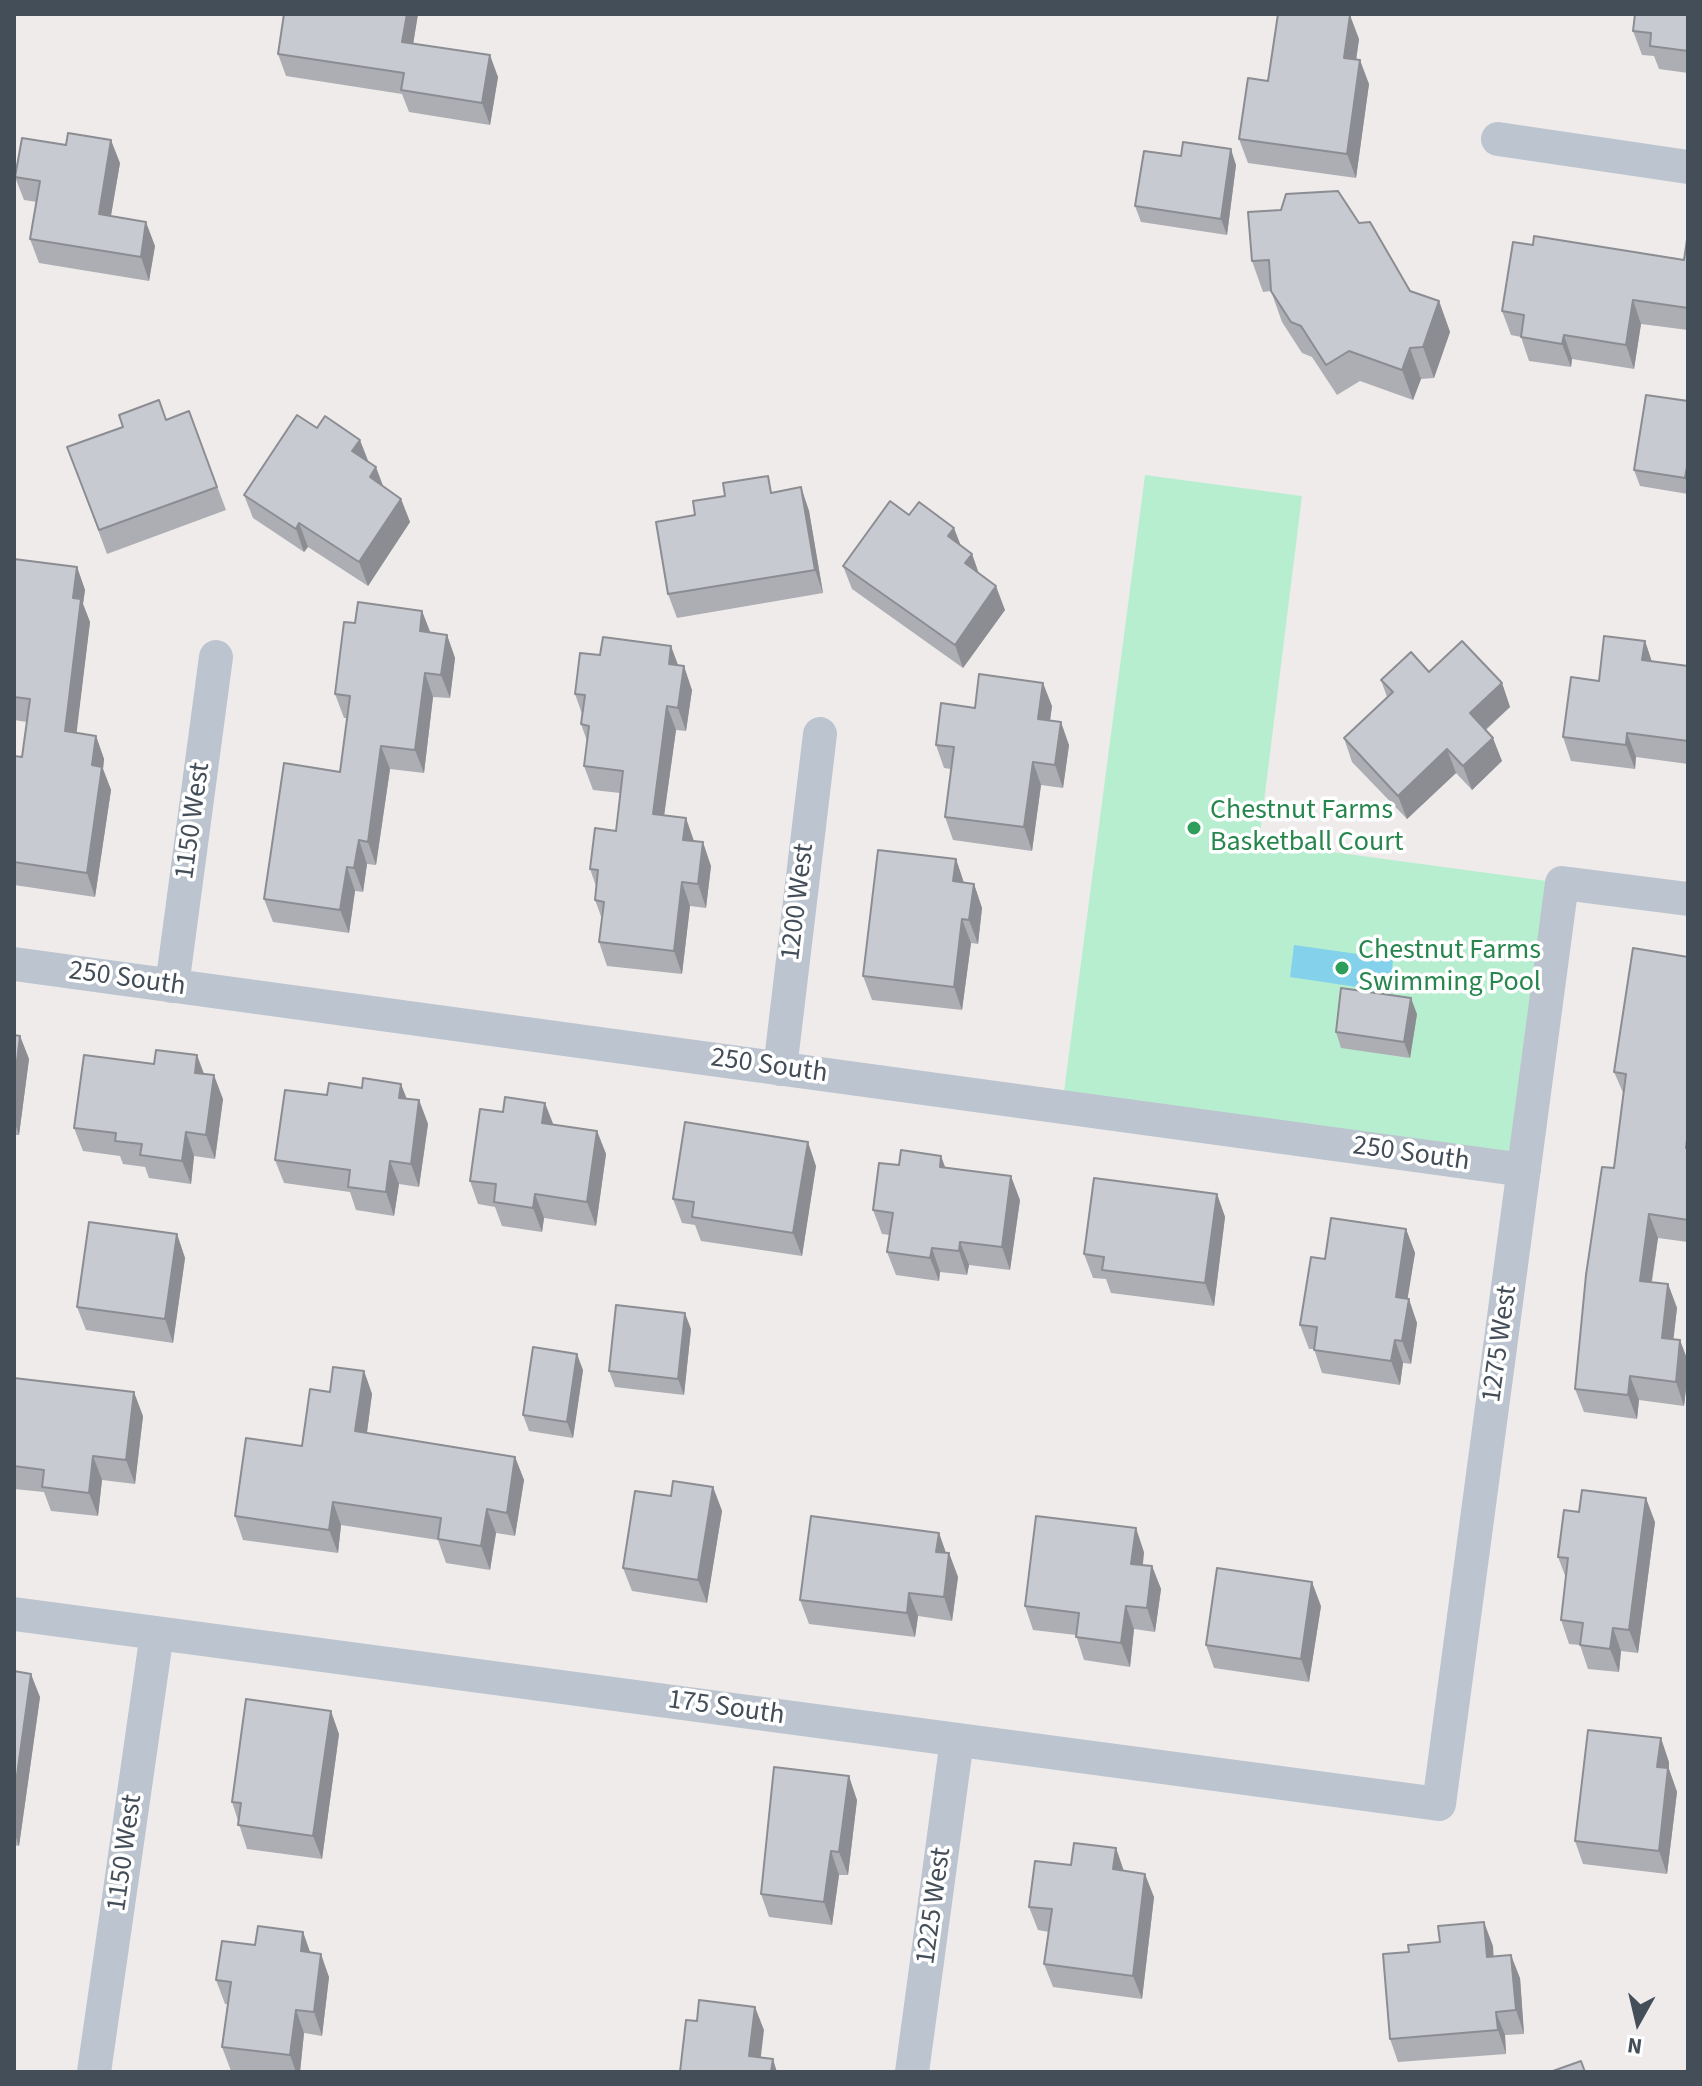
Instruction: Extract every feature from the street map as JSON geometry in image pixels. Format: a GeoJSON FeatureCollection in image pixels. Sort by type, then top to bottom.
{"type":"FeatureCollection","features":[{"type":"Feature","properties":{"kind":"street"},"geometry":{"type":"LineString","coordinates":[[1498,139],[1688,167]]}},
{"type":"Feature","properties":{"kind":"street","name":"1150 West"},"geometry":{"type":"LineString","coordinates":[[172,986],[216,657]]}},
{"type":"Feature","properties":{"kind":"street","name":"1200 West"},"geometry":{"type":"LineString","coordinates":[[780,1069],[820,734]]}},
{"type":"Feature","properties":{"kind":"street","name":"1275 West"},"geometry":{"type":"LineString","coordinates":[[1439,1804],[1562,883],[1688,899]]}},
{"type":"Feature","properties":{"kind":"street","name":"250 South"},"geometry":{"type":"LineString","coordinates":[[14,964],[1524,1170]]}},
{"type":"Feature","properties":{"kind":"street","name":"175 South"},"geometry":{"type":"LineString","coordinates":[[14,1614],[1439,1804]]}},
{"type":"Feature","properties":{"kind":"street","name":"1150 West"},"geometry":{"type":"LineString","coordinates":[[94,2072],[157,1633]]}},
{"type":"Feature","properties":{"kind":"street","name":"1225 West"},"geometry":{"type":"LineString","coordinates":[[912,2072],[957,1740]]}},
{"type":"Feature","properties":{"kind":"green space"},"geometry":{"type":"Polygon","coordinates":[[[1145,475],[1302,496],[1259,842],[1562,883],[1524,1170],[1062,1107],[1145,475]]]}},
{"type":"Feature","properties":{"kind":"water","name":"Chestnut Farms Swimming Pool"},"geometry":{"type":"Polygon","coordinates":[[[1294,945],[1393,959],[1390,992],[1290,977],[1294,945]]]}},
{"type":"Feature","properties":{"kind":"building"},"geometry":{"type":"Polygon","coordinates":[[[284,14],[407,14],[402,42],[490,55],[482,103],[401,90],[404,73],[278,54],[284,14]]]}},
{"type":"Feature","properties":{"kind":"building"},"geometry":{"type":"Polygon","coordinates":[[[1278,14],[1350,15],[1344,58],[1360,60],[1347,154],[1239,139],[1248,78],[1268,81],[1278,14]]]}},
{"type":"Feature","properties":{"kind":"building"},"geometry":{"type":"Polygon","coordinates":[[[1635,14],[1688,14],[1688,51],[1650,46],[1651,33],[1633,31],[1635,14]]]}},
{"type":"Feature","properties":{"kind":"building"},"geometry":{"type":"Polygon","coordinates":[[[68,133],[111,140],[99,214],[146,222],[141,257],[30,239],[40,181],[15,177],[22,138],[66,145],[68,133]]]}},
{"type":"Feature","properties":{"kind":"building"},"geometry":{"type":"Polygon","coordinates":[[[1183,142],[1231,149],[1221,219],[1135,206],[1144,151],[1181,156],[1183,142]]]}},
{"type":"Feature","properties":{"kind":"building"},"geometry":{"type":"Polygon","coordinates":[[[1338,191],[1359,223],[1370,222],[1410,291],[1439,301],[1423,347],[1410,348],[1402,370],[1349,351],[1326,365],[1301,326],[1291,322],[1271,291],[1269,260],[1252,261],[1248,212],[1281,210],[1286,194],[1338,191]]]}},
{"type":"Feature","properties":{"kind":"building"},"geometry":{"type":"Polygon","coordinates":[[[1688,233],[1688,308],[1633,300],[1626,345],[1564,335],[1562,344],[1521,337],[1524,315],[1502,311],[1513,242],[1533,245],[1534,236],[1684,260],[1688,233]]]}},
{"type":"Feature","properties":{"kind":"building"},"geometry":{"type":"Polygon","coordinates":[[[1646,395],[1688,401],[1685,478],[1634,470],[1646,395]]]}},
{"type":"Feature","properties":{"kind":"building"},"geometry":{"type":"Polygon","coordinates":[[[159,400],[166,420],[189,411],[217,487],[99,530],[67,447],[123,427],[119,415],[159,400]]]}},
{"type":"Feature","properties":{"kind":"building"},"geometry":{"type":"Polygon","coordinates":[[[297,415],[317,428],[325,416],[360,440],[352,451],[376,467],[370,477],[401,499],[359,562],[299,523],[296,529],[244,495],[297,415]]]}},
{"type":"Feature","properties":{"kind":"building"},"geometry":{"type":"Polygon","coordinates":[[[768,476],[771,493],[801,487],[815,570],[668,594],[656,522],[695,515],[693,501],[725,496],[723,483],[768,476]]]}},
{"type":"Feature","properties":{"kind":"building"},"geometry":{"type":"Polygon","coordinates":[[[890,501],[909,515],[919,502],[954,528],[948,536],[972,554],[965,563],[996,586],[955,645],[843,566],[890,501]]]}},
{"type":"Feature","properties":{"kind":"building"},"geometry":{"type":"Polygon","coordinates":[[[14,559],[77,567],[73,598],[81,599],[65,731],[96,736],[92,765],[102,767],[87,873],[14,862],[14,756],[22,757],[30,699],[14,697],[14,559]]]}},
{"type":"Feature","properties":{"kind":"building"},"geometry":{"type":"Polygon","coordinates":[[[358,602],[422,611],[420,631],[447,635],[441,675],[425,673],[415,750],[381,746],[368,842],[359,840],[354,868],[347,867],[340,910],[264,899],[284,763],[340,772],[350,696],[335,694],[344,622],[355,623],[358,602]]]}},
{"type":"Feature","properties":{"kind":"building"},"geometry":{"type":"Polygon","coordinates":[[[1604,636],[1645,641],[1642,660],[1688,666],[1688,741],[1627,733],[1626,745],[1563,737],[1571,677],[1599,681],[1604,636]]]}},
{"type":"Feature","properties":{"kind":"building"},"geometry":{"type":"Polygon","coordinates":[[[603,637],[671,646],[669,664],[684,666],[678,708],[667,706],[653,814],[686,818],[683,840],[703,842],[698,884],[682,882],[674,951],[599,942],[604,902],[595,900],[598,870],[590,869],[595,828],[616,831],[623,771],[584,766],[589,726],[581,724],[585,695],[575,694],[580,653],[600,655],[603,637]]]}},
{"type":"Feature","properties":{"kind":"building"},"geometry":{"type":"Polygon","coordinates":[[[1462,641],[1502,683],[1470,713],[1493,738],[1463,766],[1447,749],[1398,796],[1344,738],[1393,692],[1381,680],[1411,652],[1429,672],[1462,641]]]}},
{"type":"Feature","properties":{"kind":"building"},"geometry":{"type":"Polygon","coordinates":[[[979,674],[1043,683],[1038,719],[1061,722],[1055,765],[1033,762],[1024,827],[945,817],[954,747],[936,745],[941,703],[975,708],[979,674]]]}},
{"type":"Feature","properties":{"kind":"building"},"geometry":{"type":"Polygon","coordinates":[[[878,850],[956,859],[953,881],[974,884],[969,920],[962,919],[954,987],[863,976],[878,850]]]}},
{"type":"Feature","properties":{"kind":"building"},"geometry":{"type":"Polygon","coordinates":[[[1633,948],[1688,957],[1688,1220],[1649,1214],[1640,1281],[1668,1284],[1662,1338],[1680,1340],[1676,1382],[1630,1376],[1628,1395],[1575,1389],[1586,1275],[1602,1167],[1614,1168],[1626,1074],[1614,1072],[1633,948]]]}},
{"type":"Feature","properties":{"kind":"building"},"geometry":{"type":"Polygon","coordinates":[[[1341,988],[1411,998],[1404,1042],[1336,1032],[1341,988]]]}},
{"type":"Feature","properties":{"kind":"building"},"geometry":{"type":"Polygon","coordinates":[[[14,1035],[20,1036],[14,1086],[14,1035]]]}},
{"type":"Feature","properties":{"kind":"building"},"geometry":{"type":"Polygon","coordinates":[[[156,1050],[197,1055],[195,1073],[214,1075],[206,1135],[186,1132],[182,1161],[140,1155],[142,1144],[115,1141],[116,1133],[74,1128],[84,1055],[154,1064],[156,1050]]]}},
{"type":"Feature","properties":{"kind":"building"},"geometry":{"type":"Polygon","coordinates":[[[363,1078],[401,1084],[399,1098],[419,1100],[411,1164],[390,1161],[386,1192],[348,1187],[350,1170],[275,1160],[285,1090],[327,1095],[329,1083],[362,1088],[363,1078]]]}},
{"type":"Feature","properties":{"kind":"building"},"geometry":{"type":"Polygon","coordinates":[[[505,1097],[545,1103],[542,1123],[597,1131],[587,1202],[535,1194],[533,1208],[494,1202],[496,1184],[470,1181],[480,1109],[503,1112],[505,1097]]]}},
{"type":"Feature","properties":{"kind":"building"},"geometry":{"type":"Polygon","coordinates":[[[685,1122],[808,1142],[793,1233],[692,1217],[694,1202],[673,1199],[685,1122]]]}},
{"type":"Feature","properties":{"kind":"building"},"geometry":{"type":"Polygon","coordinates":[[[901,1150],[941,1156],[940,1167],[1011,1176],[1002,1247],[960,1242],[959,1251],[932,1248],[930,1258],[887,1252],[893,1213],[873,1210],[879,1163],[899,1165],[901,1150]]]}},
{"type":"Feature","properties":{"kind":"building"},"geometry":{"type":"Polygon","coordinates":[[[1094,1178],[1217,1194],[1205,1283],[1102,1270],[1104,1257],[1084,1254],[1094,1178]]]}},
{"type":"Feature","properties":{"kind":"building"},"geometry":{"type":"Polygon","coordinates":[[[1331,1218],[1406,1229],[1396,1297],[1409,1299],[1402,1341],[1395,1340],[1391,1361],[1314,1350],[1317,1327],[1300,1325],[1311,1257],[1325,1259],[1331,1218]]]}},
{"type":"Feature","properties":{"kind":"building"},"geometry":{"type":"Polygon","coordinates":[[[89,1222],[177,1234],[165,1319],[77,1307],[89,1222]]]}},
{"type":"Feature","properties":{"kind":"building"},"geometry":{"type":"Polygon","coordinates":[[[616,1305],[685,1313],[678,1379],[609,1371],[616,1305]]]}},
{"type":"Feature","properties":{"kind":"building"},"geometry":{"type":"Polygon","coordinates":[[[533,1347],[577,1354],[567,1422],[523,1415],[533,1347]]]}},
{"type":"Feature","properties":{"kind":"building"},"geometry":{"type":"Polygon","coordinates":[[[333,1367],[364,1371],[355,1431],[515,1457],[507,1513],[487,1509],[481,1546],[438,1539],[441,1518],[333,1502],[329,1530],[235,1516],[246,1438],[302,1446],[310,1389],[330,1392],[333,1367]]]}},
{"type":"Feature","properties":{"kind":"building"},"geometry":{"type":"Polygon","coordinates":[[[14,1378],[134,1392],[126,1460],[93,1456],[89,1493],[42,1487],[44,1470],[14,1466],[14,1378]]]}},
{"type":"Feature","properties":{"kind":"building"},"geometry":{"type":"Polygon","coordinates":[[[673,1481],[713,1487],[698,1580],[623,1568],[635,1491],[671,1496],[673,1481]]]}},
{"type":"Feature","properties":{"kind":"building"},"geometry":{"type":"Polygon","coordinates":[[[1582,1490],[1646,1498],[1629,1630],[1613,1628],[1610,1649],[1580,1645],[1583,1623],[1561,1620],[1568,1558],[1558,1557],[1564,1510],[1579,1512],[1582,1490]]]}},
{"type":"Feature","properties":{"kind":"building"},"geometry":{"type":"Polygon","coordinates":[[[811,1516],[939,1533],[936,1552],[949,1553],[944,1597],[909,1593],[907,1613],[800,1600],[811,1516]]]}},
{"type":"Feature","properties":{"kind":"building"},"geometry":{"type":"Polygon","coordinates":[[[1036,1516],[1136,1528],[1131,1564],[1152,1566],[1147,1608],[1126,1606],[1121,1643],[1076,1637],[1079,1613],[1025,1606],[1036,1516]]]}},
{"type":"Feature","properties":{"kind":"building"},"geometry":{"type":"Polygon","coordinates":[[[1217,1568],[1312,1582],[1301,1659],[1206,1645],[1217,1568]]]}},
{"type":"Feature","properties":{"kind":"building"},"geometry":{"type":"Polygon","coordinates":[[[14,1671],[31,1674],[14,1797],[14,1671]]]}},
{"type":"Feature","properties":{"kind":"building"},"geometry":{"type":"Polygon","coordinates":[[[246,1699],[331,1711],[313,1836],[238,1825],[241,1803],[232,1802],[246,1699]]]}},
{"type":"Feature","properties":{"kind":"building"},"geometry":{"type":"Polygon","coordinates":[[[1588,1730],[1661,1738],[1657,1767],[1668,1768],[1659,1851],[1575,1841],[1588,1730]]]}},
{"type":"Feature","properties":{"kind":"building"},"geometry":{"type":"Polygon","coordinates":[[[774,1767],[849,1776],[839,1852],[831,1851],[824,1902],[761,1894],[774,1767]]]}},
{"type":"Feature","properties":{"kind":"building"},"geometry":{"type":"Polygon","coordinates":[[[1074,1843],[1116,1848],[1113,1869],[1145,1874],[1133,1976],[1044,1964],[1052,1909],[1029,1907],[1035,1861],[1071,1865],[1074,1843]]]}},
{"type":"Feature","properties":{"kind":"building"},"geometry":{"type":"Polygon","coordinates":[[[1484,1922],[1487,1957],[1511,1955],[1516,2010],[1496,2012],[1498,2030],[1390,2039],[1383,1954],[1409,1952],[1408,1945],[1440,1942],[1438,1926],[1484,1922]]]}},
{"type":"Feature","properties":{"kind":"building"},"geometry":{"type":"Polygon","coordinates":[[[258,1926],[303,1932],[301,1951],[321,1954],[314,2012],[296,2010],[290,2055],[222,2047],[231,1982],[216,1980],[222,1941],[255,1945],[258,1926]]]}},
{"type":"Feature","properties":{"kind":"building"},"geometry":{"type":"Polygon","coordinates":[[[699,2000],[755,2007],[749,2056],[773,2059],[771,2072],[680,2072],[686,2020],[697,2021],[699,2000]]]}},
{"type":"Feature","properties":{"kind":"building"},"geometry":{"type":"Polygon","coordinates":[[[1581,2061],[1585,2072],[1550,2072],[1581,2061]]]}},
{"type":"Feature","properties":{"kind":"place","name":"Chestnut Farms Basketball Court"},"geometry":{"type":"Point","coordinates":[1194,828]}},
{"type":"Feature","properties":{"kind":"place","name":"Chestnut Farms Swimming Pool"},"geometry":{"type":"Point","coordinates":[1342,968]}}]}
